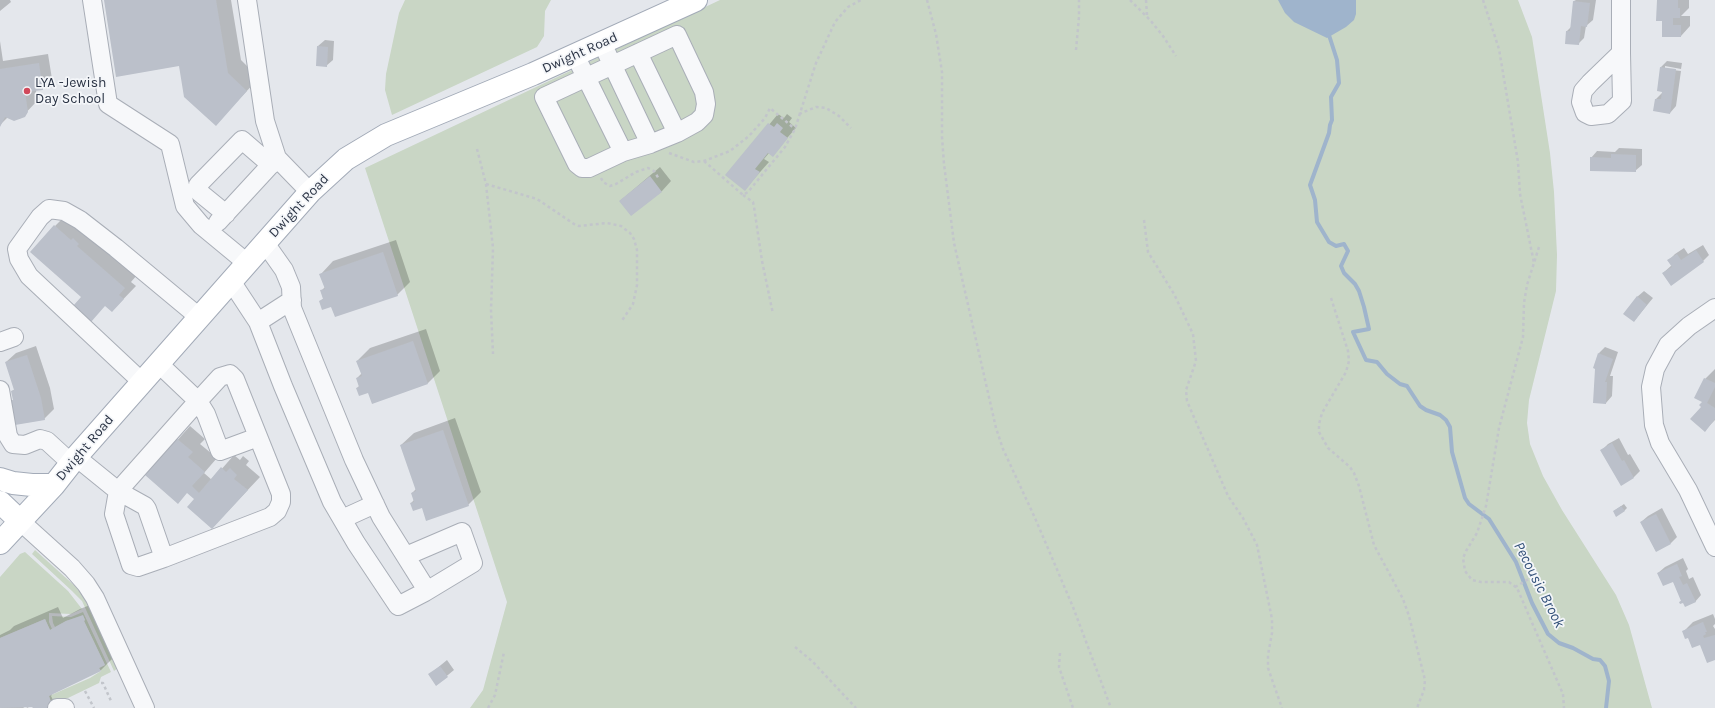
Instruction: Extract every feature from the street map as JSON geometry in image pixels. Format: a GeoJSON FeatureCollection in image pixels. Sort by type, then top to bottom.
{"type":"FeatureCollection","features":[{"type":"Feature","properties":{"kind":"main road","name":"Dwight Road"},"geometry":{"type":"LineString","coordinates":[[0,543],[54,485],[73,460],[310,192],[338,165],[375,140],[575,55],[696,0]]}},
{"type":"Feature","properties":{"kind":"main road"},"geometry":{"type":"LineString","coordinates":[[0,479],[13,483],[54,485]]}},
{"type":"Feature","properties":{"kind":"main road"},"geometry":{"type":"LineString","coordinates":[[0,502],[20,521]]}},
{"type":"Feature","properties":{"kind":"street"},"geometry":{"type":"LineString","coordinates":[[92,0],[108,104],[170,144],[185,206],[210,232],[247,263]]}},
{"type":"Feature","properties":{"kind":"street"},"geometry":{"type":"LineString","coordinates":[[247,0],[265,121],[274,162]]}},
{"type":"Feature","properties":{"kind":"street"},"geometry":{"type":"LineString","coordinates":[[1621,0],[1621,53]]}},
{"type":"Feature","properties":{"kind":"street"},"geometry":{"type":"LineString","coordinates":[[643,24],[646,50],[677,133]]}},
{"type":"Feature","properties":{"kind":"street"},"geometry":{"type":"LineString","coordinates":[[677,35],[704,92],[706,104],[704,114],[697,122],[677,133],[650,144],[623,152],[589,168],[582,168],[576,164],[544,97],[612,65],[677,35]]}},
{"type":"Feature","properties":{"kind":"street"},"geometry":{"type":"LineString","coordinates":[[602,43],[650,144]]}},
{"type":"Feature","properties":{"kind":"street"},"geometry":{"type":"LineString","coordinates":[[575,55],[623,152]]}},
{"type":"Feature","properties":{"kind":"street"},"geometry":{"type":"LineString","coordinates":[[226,214],[199,192],[198,186],[242,140],[274,162],[310,192]]}},
{"type":"Feature","properties":{"kind":"street"},"geometry":{"type":"LineString","coordinates":[[210,232],[274,162]]}},
{"type":"Feature","properties":{"kind":"street"},"geometry":{"type":"LineString","coordinates":[[142,382],[29,276],[17,250],[40,217],[49,209],[64,212],[80,220],[199,317]]}},
{"type":"Feature","properties":{"kind":"street"},"geometry":{"type":"LineString","coordinates":[[265,243],[284,270],[291,287],[292,308],[348,446],[375,504],[423,584],[425,592]]}},
{"type":"Feature","properties":{"kind":"street"},"geometry":{"type":"LineString","coordinates":[[231,282],[258,322],[283,386],[332,502],[356,543],[398,606],[474,563],[462,532],[406,556]]}},
{"type":"Feature","properties":{"kind":"street"},"geometry":{"type":"LineString","coordinates":[[258,322],[292,300]]}},
{"type":"Feature","properties":{"kind":"street"},"geometry":{"type":"LineString","coordinates":[[1715,308],[1689,326],[1668,346],[1655,369],[1651,387],[1653,416],[1658,438],[1688,490],[1715,547]]}},
{"type":"Feature","properties":{"kind":"street"},"geometry":{"type":"LineString","coordinates":[[158,363],[198,401],[206,414],[220,451],[258,437]]}},
{"type":"Feature","properties":{"kind":"street"},"geometry":{"type":"LineString","coordinates":[[230,374],[235,380],[258,437],[281,494],[281,502],[277,511],[270,517],[164,558],[138,567],[131,565],[114,514],[118,491],[220,377],[230,374]]}},
{"type":"Feature","properties":{"kind":"street"},"geometry":{"type":"LineString","coordinates":[[0,390],[8,436],[13,444],[25,445],[40,439],[47,441],[118,491],[145,506],[164,558]]}},
{"type":"Feature","properties":{"kind":"street"},"geometry":{"type":"LineString","coordinates":[[342,519],[375,504]]}},
{"type":"Feature","properties":{"kind":"street"},"geometry":{"type":"LineString","coordinates":[[20,521],[72,568],[86,584],[95,598],[145,708]]}},
{"type":"Feature","properties":{"kind":"street"},"geometry":{"type":"LineString","coordinates":[[57,708],[65,708]]}},
{"type":"Feature","properties":{"kind":"path"},"geometry":{"type":"LineString","coordinates":[[743,195],[752,188],[785,147],[795,129],[816,63],[828,34],[840,15],[851,5],[861,0]]}},
{"type":"Feature","properties":{"kind":"path"},"geometry":{"type":"LineString","coordinates":[[927,0],[936,34],[942,72],[944,164],[954,243],[996,428],[1003,449],[1073,606],[1111,708]]}},
{"type":"Feature","properties":{"kind":"path"},"geometry":{"type":"LineString","coordinates":[[1076,50],[1079,0]]}},
{"type":"Feature","properties":{"kind":"path"},"geometry":{"type":"LineString","coordinates":[[1130,0],[1163,36],[1176,56]]}},
{"type":"Feature","properties":{"kind":"path"},"geometry":{"type":"LineString","coordinates":[[1146,0],[1147,17]]}},
{"type":"Feature","properties":{"kind":"path"},"geometry":{"type":"LineString","coordinates":[[1483,0],[1499,49],[1518,162],[1520,194],[1534,264]]}},
{"type":"Feature","properties":{"kind":"path"},"geometry":{"type":"LineString","coordinates":[[799,114],[816,107],[826,108],[839,116],[851,128]]}},
{"type":"Feature","properties":{"kind":"path"},"geometry":{"type":"LineString","coordinates":[[650,144],[683,159],[694,162],[704,161],[730,151],[741,144],[759,126],[770,108],[795,129]]}},
{"type":"Feature","properties":{"kind":"path"},"geometry":{"type":"LineString","coordinates":[[477,149],[486,184],[493,248],[491,310],[493,354]]}},
{"type":"Feature","properties":{"kind":"path"},"geometry":{"type":"LineString","coordinates":[[704,161],[753,202],[762,261],[773,314]]}},
{"type":"Feature","properties":{"kind":"path"},"geometry":{"type":"LineString","coordinates":[[595,165],[603,182],[607,185],[616,184],[636,172],[648,168],[654,171],[659,179]]}},
{"type":"Feature","properties":{"kind":"path"},"geometry":{"type":"LineString","coordinates":[[486,184],[537,199],[579,226],[607,222],[621,226],[630,232],[637,250],[638,286],[633,304],[621,322]]}},
{"type":"Feature","properties":{"kind":"path"},"geometry":{"type":"LineString","coordinates":[[1144,220],[1148,252],[1174,294],[1193,334],[1196,345],[1196,361],[1186,390],[1187,401],[1228,496],[1243,518],[1258,545],[1272,619],[1268,668],[1282,708]]}},
{"type":"Feature","properties":{"kind":"path"},"geometry":{"type":"LineString","coordinates":[[1539,247],[1525,295],[1523,337],[1499,428],[1486,506],[1477,533],[1463,558],[1467,575],[1476,582],[1509,582],[1515,587],[1533,622],[1563,694],[1564,708]]}},
{"type":"Feature","properties":{"kind":"path"},"geometry":{"type":"LineString","coordinates":[[1331,298],[1348,351],[1349,362],[1346,372],[1319,419],[1319,432],[1328,448],[1350,467],[1354,473],[1359,486],[1374,545],[1403,599],[1409,616],[1425,680],[1424,690],[1417,708]]}},
{"type":"Feature","properties":{"kind":"path"},"geometry":{"type":"LineString","coordinates":[[1515,587],[1533,578],[1539,573]]}},
{"type":"Feature","properties":{"kind":"path"},"geometry":{"type":"LineString","coordinates":[[795,647],[812,661],[856,708]]}},
{"type":"Feature","properties":{"kind":"path"},"geometry":{"type":"LineString","coordinates":[[488,708],[495,695],[504,652]]}},
{"type":"Feature","properties":{"kind":"path"},"geometry":{"type":"LineString","coordinates":[[1060,653],[1060,668],[1073,708]]}},
{"type":"Feature","properties":{"kind":"path"},"geometry":{"type":"LineString","coordinates":[[101,682],[103,683],[111,701]]}},
{"type":"Feature","properties":{"kind":"path"},"geometry":{"type":"LineString","coordinates":[[85,691],[94,708]]}},
{"type":"Feature","properties":{"kind":"green space"},"geometry":{"type":"Polygon","coordinates":[[[405,0],[551,0],[545,11],[544,36],[537,47],[392,115],[385,90],[386,74],[399,13],[405,0]]]}},
{"type":"Feature","properties":{"kind":"green space"},"geometry":{"type":"Polygon","coordinates":[[[720,0],[1518,0],[1532,37],[1550,153],[1554,192],[1557,255],[1556,291],[1529,400],[1527,423],[1530,444],[1543,476],[1562,510],[1616,595],[1629,625],[1652,708],[470,708],[483,690],[507,602],[365,168],[720,0]]]}},
{"type":"Feature","properties":{"kind":"green space"},"geometry":{"type":"Polygon","coordinates":[[[35,550],[76,587],[85,599],[118,668],[114,671],[82,601],[32,554],[35,550]]]}},
{"type":"Feature","properties":{"kind":"green space"},"geometry":{"type":"Polygon","coordinates":[[[25,552],[68,591],[82,609],[71,614],[49,613],[49,622],[52,629],[50,630],[45,619],[0,638],[0,577],[20,554],[25,552]]]}},
{"type":"Feature","properties":{"kind":"green space"},"geometry":{"type":"Polygon","coordinates":[[[83,612],[111,672],[101,677],[99,683],[68,698],[51,702],[49,696],[90,678],[101,671],[99,668],[105,665],[83,616],[66,621],[55,627],[53,623],[52,616],[71,617],[83,612]]]}},
{"type":"Feature","properties":{"kind":"water"},"geometry":{"type":"Polygon","coordinates":[[[1278,0],[1356,0],[1356,14],[1354,20],[1346,27],[1327,38],[1294,22],[1285,13],[1278,0]]]}},
{"type":"Feature","properties":{"kind":"building"},"geometry":{"type":"Polygon","coordinates":[[[104,0],[216,0],[228,73],[247,91],[216,126],[184,97],[179,66],[116,77],[104,0]]]}},
{"type":"Feature","properties":{"kind":"building"},"geometry":{"type":"Polygon","coordinates":[[[1657,0],[1678,0],[1680,18],[1673,18],[1673,25],[1681,25],[1681,37],[1662,37],[1662,21],[1656,21],[1657,0]]]}},
{"type":"Feature","properties":{"kind":"building"},"geometry":{"type":"Polygon","coordinates":[[[1573,1],[1590,3],[1587,27],[1581,26],[1579,45],[1565,44],[1566,31],[1570,31],[1573,1]]]}},
{"type":"Feature","properties":{"kind":"building"},"geometry":{"type":"Polygon","coordinates":[[[317,46],[328,47],[327,67],[316,66],[317,46]]]}},
{"type":"Feature","properties":{"kind":"building"},"geometry":{"type":"Polygon","coordinates":[[[39,63],[43,90],[25,92],[28,112],[25,117],[14,121],[5,117],[0,127],[0,69],[39,63]]]}},
{"type":"Feature","properties":{"kind":"building"},"geometry":{"type":"Polygon","coordinates":[[[1660,67],[1676,69],[1670,114],[1653,111],[1655,99],[1661,99],[1662,92],[1657,91],[1660,67]]]}},
{"type":"Feature","properties":{"kind":"building"},"geometry":{"type":"Polygon","coordinates":[[[768,123],[774,127],[777,123],[783,128],[780,132],[788,138],[773,157],[768,153],[755,169],[760,172],[745,191],[725,175],[768,123]]]}},
{"type":"Feature","properties":{"kind":"building"},"geometry":{"type":"Polygon","coordinates":[[[1611,154],[1636,155],[1636,172],[1590,171],[1590,157],[1611,158],[1611,154]]]}},
{"type":"Feature","properties":{"kind":"building"},"geometry":{"type":"Polygon","coordinates":[[[650,176],[662,192],[631,216],[619,201],[650,176]]]}},
{"type":"Feature","properties":{"kind":"building"},"geometry":{"type":"Polygon","coordinates":[[[54,225],[71,240],[73,238],[79,244],[77,246],[125,288],[119,295],[124,299],[112,312],[105,306],[91,322],[73,306],[81,297],[30,252],[54,225]]]}},
{"type":"Feature","properties":{"kind":"building"},"geometry":{"type":"Polygon","coordinates":[[[1696,250],[1704,262],[1671,286],[1662,273],[1672,267],[1667,260],[1677,254],[1681,260],[1696,250]]]}},
{"type":"Feature","properties":{"kind":"building"},"geometry":{"type":"Polygon","coordinates":[[[383,252],[398,296],[335,317],[331,307],[322,310],[319,301],[323,299],[320,290],[325,289],[319,274],[383,252]]]}},
{"type":"Feature","properties":{"kind":"building"},"geometry":{"type":"Polygon","coordinates":[[[1637,296],[1647,305],[1634,322],[1623,314],[1637,296]]]}},
{"type":"Feature","properties":{"kind":"building"},"geometry":{"type":"Polygon","coordinates":[[[413,341],[428,384],[372,404],[368,393],[359,396],[356,388],[359,387],[356,378],[362,376],[356,361],[413,341]]]}},
{"type":"Feature","properties":{"kind":"building"},"geometry":{"type":"Polygon","coordinates":[[[1598,353],[1613,359],[1605,382],[1607,382],[1606,404],[1593,403],[1595,369],[1593,368],[1598,353]]]}},
{"type":"Feature","properties":{"kind":"building"},"geometry":{"type":"Polygon","coordinates":[[[27,355],[41,398],[45,420],[15,425],[10,401],[13,400],[11,391],[14,390],[5,362],[27,355]]]}},
{"type":"Feature","properties":{"kind":"building"},"geometry":{"type":"Polygon","coordinates":[[[1704,378],[1715,383],[1715,387],[1707,403],[1715,408],[1715,419],[1705,432],[1690,419],[1701,407],[1699,405],[1702,402],[1694,398],[1704,378]]]}},
{"type":"Feature","properties":{"kind":"building"},"geometry":{"type":"Polygon","coordinates":[[[443,430],[469,506],[426,521],[422,508],[413,511],[410,503],[414,502],[411,493],[416,491],[400,445],[443,430]]]}},
{"type":"Feature","properties":{"kind":"building"},"geometry":{"type":"Polygon","coordinates":[[[176,438],[193,452],[188,457],[205,472],[192,486],[199,493],[221,467],[226,472],[230,468],[237,475],[234,479],[248,490],[212,529],[187,507],[194,499],[187,493],[178,504],[145,475],[176,438]]]}},
{"type":"Feature","properties":{"kind":"building"},"geometry":{"type":"Polygon","coordinates":[[[1612,443],[1634,478],[1621,486],[1600,450],[1612,443]]]}},
{"type":"Feature","properties":{"kind":"building"},"geometry":{"type":"Polygon","coordinates":[[[1621,506],[1625,511],[1616,517],[1613,511],[1621,506]]]}},
{"type":"Feature","properties":{"kind":"building"},"geometry":{"type":"Polygon","coordinates":[[[1656,514],[1671,544],[1656,552],[1640,522],[1656,514]]]}},
{"type":"Feature","properties":{"kind":"building"},"geometry":{"type":"Polygon","coordinates":[[[1677,564],[1682,576],[1679,577],[1683,585],[1687,583],[1696,602],[1685,607],[1683,603],[1680,604],[1679,602],[1681,601],[1673,582],[1663,586],[1657,573],[1677,564]]]}},
{"type":"Feature","properties":{"kind":"building"},"geometry":{"type":"Polygon","coordinates":[[[83,615],[84,621],[105,665],[99,668],[101,671],[49,696],[53,708],[0,708],[0,638],[45,619],[50,630],[66,621],[83,615]]]}},
{"type":"Feature","properties":{"kind":"building"},"geometry":{"type":"Polygon","coordinates":[[[1703,622],[1707,632],[1705,632],[1706,634],[1703,636],[1704,638],[1715,635],[1715,660],[1707,663],[1700,645],[1692,648],[1688,638],[1685,639],[1682,631],[1703,622]]]}},
{"type":"Feature","properties":{"kind":"building"},"geometry":{"type":"Polygon","coordinates":[[[440,666],[448,677],[436,686],[428,674],[440,666]]]}},
{"type":"Feature","properties":{"kind":"waterway","name":"Pecousic Brook"},"geometry":{"type":"LineString","coordinates":[[1328,32],[1337,60],[1339,83],[1331,97],[1332,120],[1329,133],[1310,185],[1315,200],[1317,222],[1329,242],[1336,246],[1344,244],[1348,251],[1341,266],[1344,273],[1355,284],[1359,291],[1369,329],[1353,332],[1366,360],[1377,362],[1387,374],[1400,384],[1407,386],[1420,406],[1440,415],[1446,420],[1450,427],[1452,452],[1465,498],[1469,504],[1489,519],[1516,562],[1532,603],[1548,634],[1559,643],[1573,648],[1593,659],[1600,660],[1605,666],[1609,681],[1606,708]]}},
{"type":"Feature","properties":{"kind":"place","name":"LYA -Jewish Day School"},"geometry":{"type":"Point","coordinates":[27,91]}}]}
